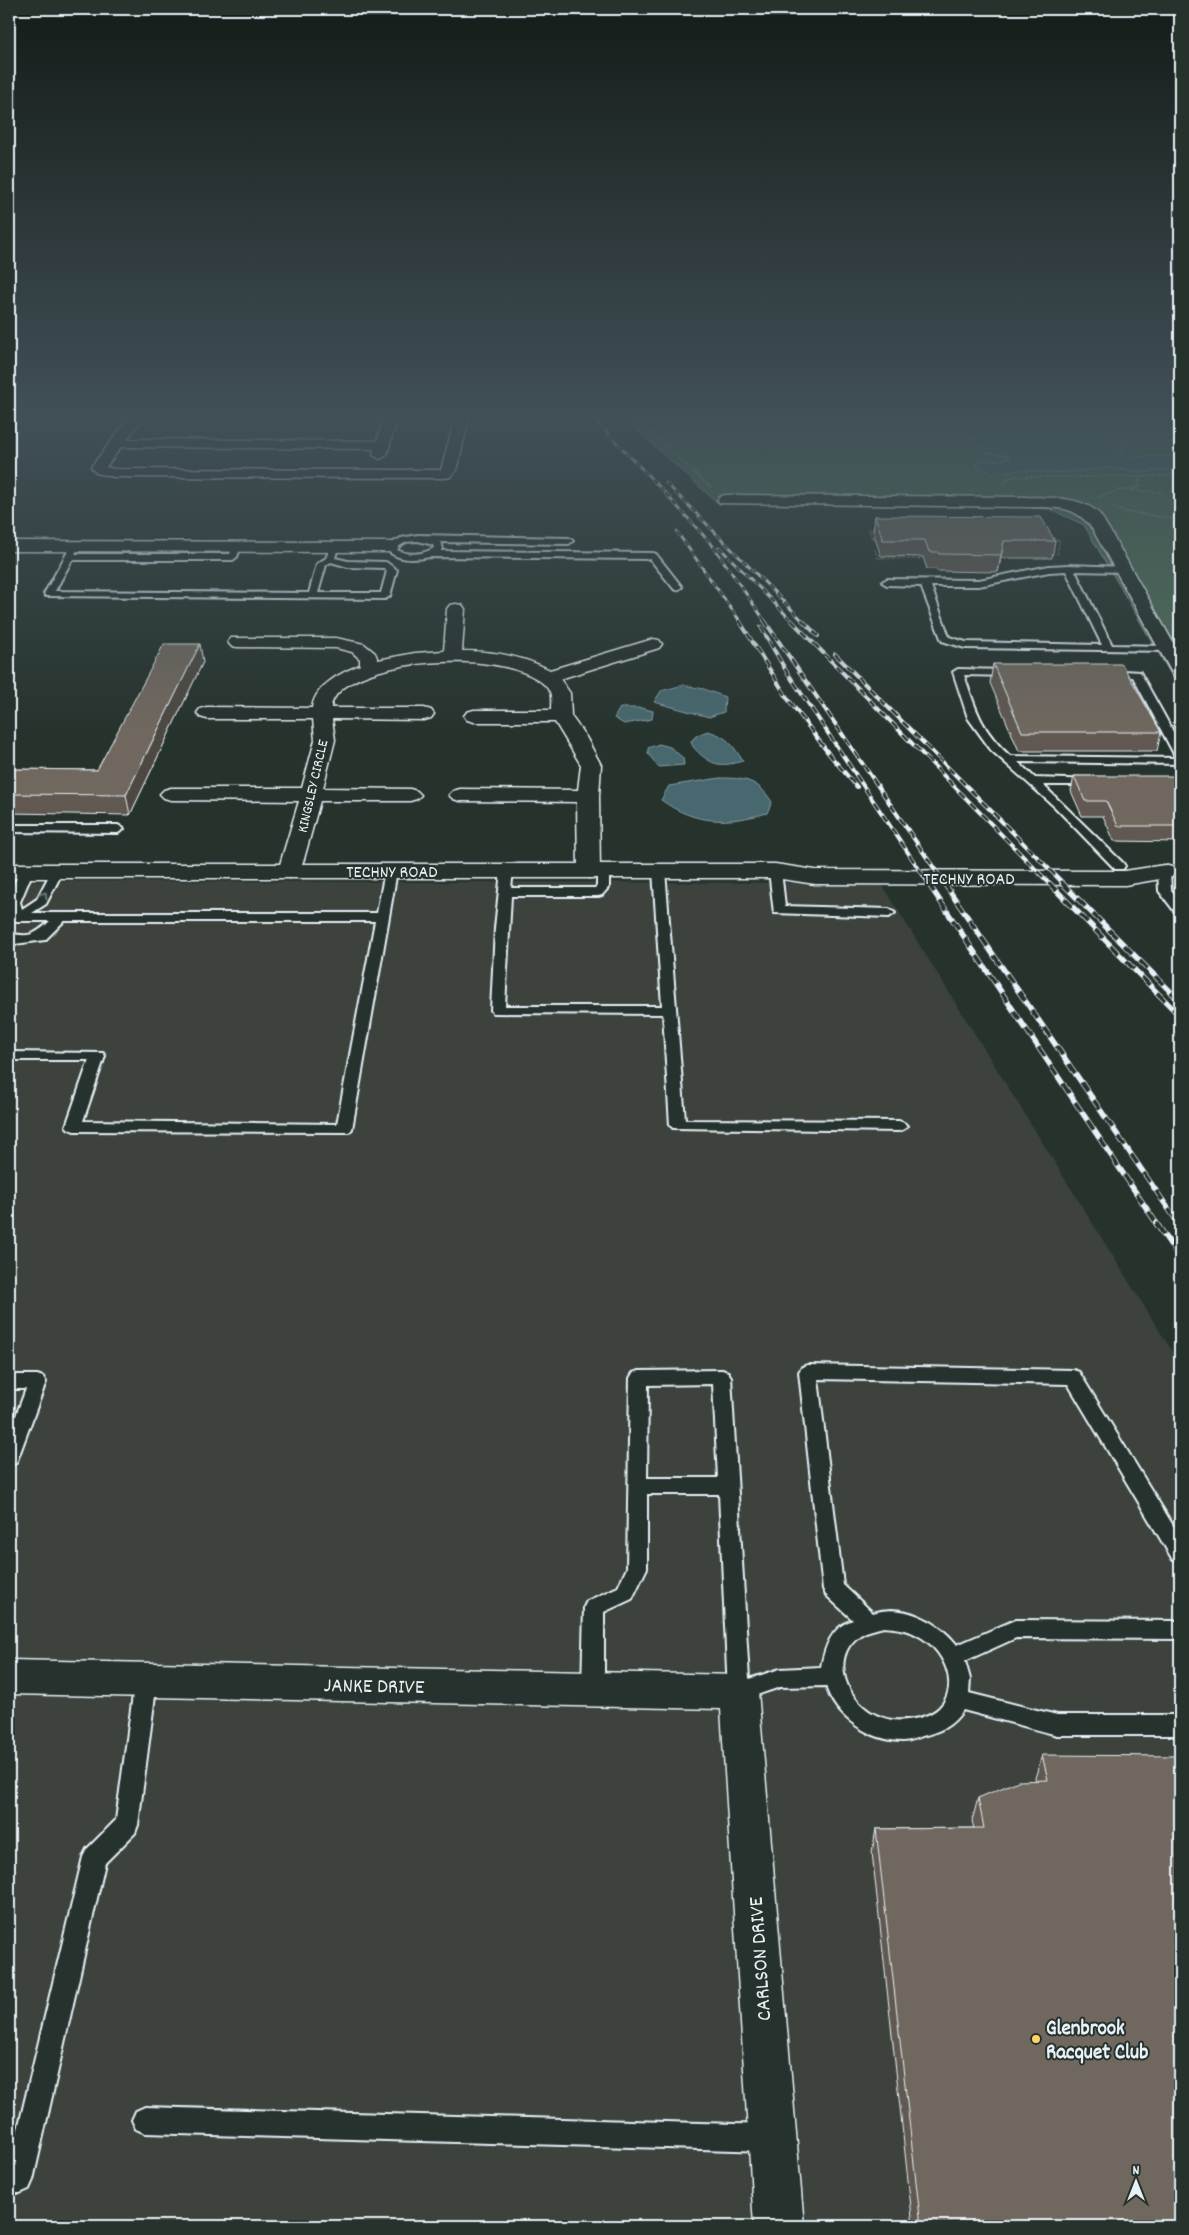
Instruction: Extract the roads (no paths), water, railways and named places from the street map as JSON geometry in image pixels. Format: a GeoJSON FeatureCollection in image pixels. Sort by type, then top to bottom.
{"type":"FeatureCollection","features":[{"type":"Feature","properties":{"kind":"street"},"geometry":{"type":"LineString","coordinates":[[1096,522],[1180,671]]}},
{"type":"Feature","properties":{"kind":"street"},"geometry":{"type":"LineString","coordinates":[[9,546],[72,552],[332,553],[391,547]]}},
{"type":"Feature","properties":{"kind":"street"},"geometry":{"type":"LineString","coordinates":[[453,655],[456,609]]}},
{"type":"Feature","properties":{"kind":"street"},"geometry":{"type":"LineString","coordinates":[[237,642],[336,643],[358,648],[369,657],[370,668]]}},
{"type":"Feature","properties":{"kind":"street"},"geometry":{"type":"LineString","coordinates":[[548,677],[653,644]]}},
{"type":"Feature","properties":{"kind":"street","name":"KINGSLEY CIRCLE"},"geometry":{"type":"LineString","coordinates":[[289,871],[325,739],[321,706],[327,693],[347,679],[370,668],[424,657],[453,655],[502,658],[528,666],[548,677],[560,690],[563,706],[561,716]]}},
{"type":"Feature","properties":{"kind":"street"},"geometry":{"type":"LineString","coordinates":[[207,713],[424,714]]}},
{"type":"Feature","properties":{"kind":"street"},"geometry":{"type":"LineString","coordinates":[[474,716],[561,716],[576,737],[591,765],[588,796],[596,871]]}},
{"type":"Feature","properties":{"kind":"street"},"geometry":{"type":"LineString","coordinates":[[172,794],[410,795]]}},
{"type":"Feature","properties":{"kind":"street"},"geometry":{"type":"LineString","coordinates":[[460,795],[588,796]]}},
{"type":"Feature","properties":{"kind":"street","name":"TECHNY ROAD"},"geometry":{"type":"LineString","coordinates":[[775,871],[814,865],[1119,866],[1172,872]]}},
{"type":"Feature","properties":{"kind":"street","name":"TECHNY ROAD"},"geometry":{"type":"LineString","coordinates":[[18,871],[391,871],[506,882],[596,871],[775,871],[815,877],[933,878],[1125,878],[1172,872]]}},
{"type":"Feature","properties":{"kind":"street","name":"JANKE DRIVE"},"geometry":{"type":"LineString","coordinates":[[9,1677],[739,1692]]}},
{"type":"Feature","properties":{"kind":"street","name":"CARLSON DRIVE"},"geometry":{"type":"LineString","coordinates":[[739,1692],[779,2226]]}},
{"type":"Feature","properties":{"kind":"lane"},"geometry":{"type":"LineString","coordinates":[[425,539],[432,540],[439,546],[439,549],[430,554]]}},
{"type":"Feature","properties":{"kind":"lane"},"geometry":{"type":"LineString","coordinates":[[569,541],[425,539],[404,540],[391,547],[394,552],[406,556],[430,554],[653,556],[676,587]]}},
{"type":"Feature","properties":{"kind":"lane"},"geometry":{"type":"LineString","coordinates":[[72,552],[49,594],[385,596],[392,570],[386,565],[348,564],[332,553],[322,564],[313,595]]}},
{"type":"Feature","properties":{"kind":"lane"},"geometry":{"type":"LineString","coordinates":[[1069,568],[1108,648]]}},
{"type":"Feature","properties":{"kind":"lane"},"geometry":{"type":"LineString","coordinates":[[887,582],[979,583],[1049,569],[1123,569]]}},
{"type":"Feature","properties":{"kind":"lane"},"geometry":{"type":"LineString","coordinates":[[926,582],[945,639],[952,642],[965,645],[1167,649]]}},
{"type":"Feature","properties":{"kind":"lane"},"geometry":{"type":"LineString","coordinates":[[1018,673],[958,672],[973,718],[995,748],[1059,805],[1119,866]]}},
{"type":"Feature","properties":{"kind":"lane"},"geometry":{"type":"LineString","coordinates":[[1097,673],[1136,674],[1180,754]]}},
{"type":"Feature","properties":{"kind":"lane"},"geometry":{"type":"LineString","coordinates":[[1007,759],[1180,760]]}},
{"type":"Feature","properties":{"kind":"lane"},"geometry":{"type":"LineString","coordinates":[[1032,781],[1101,782]]}},
{"type":"Feature","properties":{"kind":"lane"},"geometry":{"type":"LineString","coordinates":[[9,828],[118,829]]}},
{"type":"Feature","properties":{"kind":"lane"},"geometry":{"type":"LineString","coordinates":[[13,916],[18,871]]}},
{"type":"Feature","properties":{"kind":"lane"},"geometry":{"type":"LineString","coordinates":[[13,916],[42,901],[57,871]]}},
{"type":"Feature","properties":{"kind":"lane"},"geometry":{"type":"LineString","coordinates":[[9,1056],[98,1056],[74,1126],[344,1128],[391,871]]}},
{"type":"Feature","properties":{"kind":"lane"},"geometry":{"type":"LineString","coordinates":[[659,871],[678,1125],[899,1126]]}},
{"type":"Feature","properties":{"kind":"lane"},"geometry":{"type":"LineString","coordinates":[[775,871],[779,910],[889,913]]}},
{"type":"Feature","properties":{"kind":"lane"},"geometry":{"type":"LineString","coordinates":[[1172,872],[1165,891],[1180,909]]}},
{"type":"Feature","properties":{"kind":"lane"},"geometry":{"type":"LineString","coordinates":[[506,882],[501,928],[498,1010],[669,1010]]}},
{"type":"Feature","properties":{"kind":"lane"},"geometry":{"type":"LineString","coordinates":[[13,916],[382,917]]}},
{"type":"Feature","properties":{"kind":"lane"},"geometry":{"type":"LineString","coordinates":[[9,937],[15,940],[40,936],[61,917]]}},
{"type":"Feature","properties":{"kind":"lane"},"geometry":{"type":"LineString","coordinates":[[868,1620],[833,1589],[808,1372],[1073,1377],[1180,1554]]}},
{"type":"Feature","properties":{"kind":"lane"},"geometry":{"type":"LineString","coordinates":[[593,1689],[594,1607],[625,1593],[637,1568],[639,1378],[722,1377],[739,1692],[780,1678],[832,1676]]}},
{"type":"Feature","properties":{"kind":"lane"},"geometry":{"type":"LineString","coordinates":[[9,1382],[37,1382],[9,1458]]}},
{"type":"Feature","properties":{"kind":"lane"},"geometry":{"type":"LineString","coordinates":[[638,1486],[728,1486]]}},
{"type":"Feature","properties":{"kind":"lane"},"geometry":{"type":"LineString","coordinates":[[884,1618],[917,1624],[931,1632],[944,1643],[953,1656],[960,1678],[958,1699],[950,1712],[939,1722],[925,1728],[908,1731],[891,1730],[873,1725],[858,1716],[836,1691],[832,1676],[831,1662],[835,1648],[843,1636],[854,1627],[868,1620],[884,1618]]}},
{"type":"Feature","properties":{"kind":"lane"},"geometry":{"type":"LineString","coordinates":[[953,1656],[1015,1629],[1180,1630]]}},
{"type":"Feature","properties":{"kind":"lane"},"geometry":{"type":"LineString","coordinates":[[9,2180],[20,2180],[95,1857],[127,1825],[146,1680]]}},
{"type":"Feature","properties":{"kind":"lane"},"geometry":{"type":"LineString","coordinates":[[958,1699],[1057,1724],[1180,1725]]}},
{"type":"Feature","properties":{"kind":"lane"},"geometry":{"type":"LineString","coordinates":[[145,2120],[773,2138]]}},
{"type":"Feature","properties":{"kind":"water"},"geometry":{"type":"Polygon","coordinates":[[[683,685],[704,689],[725,697],[724,712],[709,717],[654,702],[661,691],[683,685]]]}},
{"type":"Feature","properties":{"kind":"water"},"geometry":{"type":"Polygon","coordinates":[[[620,708],[641,708],[653,711],[652,719],[624,724],[614,718],[620,708]]]}},
{"type":"Feature","properties":{"kind":"water"},"geometry":{"type":"Polygon","coordinates":[[[708,731],[729,742],[743,761],[720,764],[710,761],[700,754],[693,747],[691,741],[697,735],[708,731]]]}},
{"type":"Feature","properties":{"kind":"water"},"geometry":{"type":"Polygon","coordinates":[[[659,744],[670,747],[683,758],[684,765],[658,767],[648,753],[648,748],[659,744]]]}},
{"type":"Feature","properties":{"kind":"water"},"geometry":{"type":"Polygon","coordinates":[[[720,778],[744,780],[756,785],[772,802],[767,813],[738,819],[712,820],[687,814],[661,800],[669,786],[720,778]]]}},
{"type":"Feature","properties":{"kind":"railway"},"geometry":{"type":"LineString","coordinates":[[692,522],[713,546],[765,621]]}},
{"type":"Feature","properties":{"kind":"railway"},"geometry":{"type":"LineString","coordinates":[[705,522],[803,621]]}},
{"type":"Feature","properties":{"kind":"railway"},"geometry":{"type":"LineString","coordinates":[[677,532],[740,621]]}},
{"type":"Feature","properties":{"kind":"railway"},"geometry":{"type":"LineString","coordinates":[[719,547],[792,621]]}},
{"type":"Feature","properties":{"kind":"railway"},"geometry":{"type":"LineString","coordinates":[[739,620],[788,699],[829,754],[857,787]]}},
{"type":"Feature","properties":{"kind":"railway"},"geometry":{"type":"LineString","coordinates":[[764,620],[945,884]]}},
{"type":"Feature","properties":{"kind":"railway"},"geometry":{"type":"LineString","coordinates":[[791,620],[1050,884]]}},
{"type":"Feature","properties":{"kind":"railway"},"geometry":{"type":"LineString","coordinates":[[803,621],[818,636]]}},
{"type":"Feature","properties":{"kind":"railway"},"geometry":{"type":"LineString","coordinates":[[761,627],[785,669],[929,884]]}},
{"type":"Feature","properties":{"kind":"railway"},"geometry":{"type":"LineString","coordinates":[[835,654],[1064,884]]}},
{"type":"Feature","properties":{"kind":"railway"},"geometry":{"type":"LineString","coordinates":[[928,883],[1157,1224]]}},
{"type":"Feature","properties":{"kind":"railway"},"geometry":{"type":"LineString","coordinates":[[944,883],[1179,1224]]}},
{"type":"Feature","properties":{"kind":"railway"},"geometry":{"type":"LineString","coordinates":[[1049,883],[1180,1016]]}},
{"type":"Feature","properties":{"kind":"railway"},"geometry":{"type":"LineString","coordinates":[[1062,883],[1180,1001]]}},
{"type":"Feature","properties":{"kind":"railway"},"geometry":{"type":"LineString","coordinates":[[1156,1223],[1180,1258]]}},
{"type":"Feature","properties":{"kind":"place","name":"Glenbrook Racquet Club"},"geometry":{"type":"Point","coordinates":[1036,2039]}}]}
